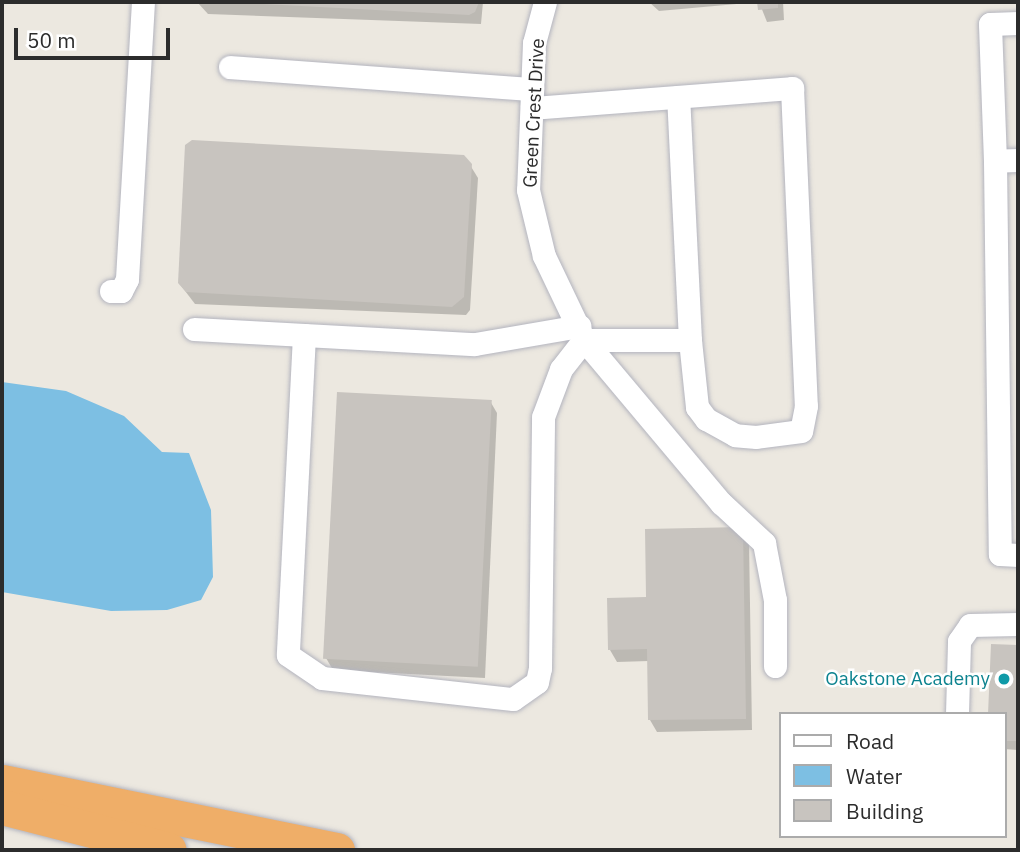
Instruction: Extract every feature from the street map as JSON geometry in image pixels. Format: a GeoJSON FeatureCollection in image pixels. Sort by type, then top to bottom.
{"type":"FeatureCollection","features":[{"type":"Feature","properties":{"kind":"highway"},"geometry":{"type":"LineString","coordinates":[[2,782],[337,850]]}},
{"type":"Feature","properties":{"kind":"highway"},"geometry":{"type":"LineString","coordinates":[[2,807],[169,850]]}},
{"type":"Feature","properties":{"kind":"street"},"geometry":{"type":"LineString","coordinates":[[111,291],[121,290],[127,279],[143,2]]}},
{"type":"Feature","properties":{"kind":"street","name":"Green Crest Drive"},"geometry":{"type":"LineString","coordinates":[[545,2],[534,43],[528,190],[544,256],[582,333],[721,503],[764,543],[775,600],[775,666]]}},
{"type":"Feature","properties":{"kind":"street"},"geometry":{"type":"LineString","coordinates":[[1018,23],[990,24],[1008,378],[1000,554],[1018,555]]}},
{"type":"Feature","properties":{"kind":"street"},"geometry":{"type":"LineString","coordinates":[[230,67],[532,98],[678,97],[792,88],[806,406],[801,431],[756,438],[735,435],[706,419],[696,407],[690,340],[678,97]]}},
{"type":"Feature","properties":{"kind":"street"},"geometry":{"type":"LineString","coordinates":[[995,161],[1018,160]]}},
{"type":"Feature","properties":{"kind":"street"},"geometry":{"type":"LineString","coordinates":[[194,329],[475,344],[582,333],[690,340]]}},
{"type":"Feature","properties":{"kind":"street"},"geometry":{"type":"LineString","coordinates":[[304,335],[288,655],[322,678],[513,699],[537,682],[540,668],[542,417],[561,369],[582,333]]}},
{"type":"Feature","properties":{"kind":"street"},"geometry":{"type":"LineString","coordinates":[[957,712],[959,641],[970,625],[1018,624]]}},
{"type":"Feature","properties":{"kind":"water"},"geometry":{"type":"Polygon","coordinates":[[[2,382],[66,391],[124,416],[162,452],[189,453],[211,510],[213,577],[201,600],[167,610],[111,611],[2,592],[2,382]]]}},
{"type":"Feature","properties":{"kind":"building"},"geometry":{"type":"Polygon","coordinates":[[[226,2],[479,2],[475,12],[469,15],[226,2]]]}},
{"type":"Feature","properties":{"kind":"building"},"geometry":{"type":"Polygon","coordinates":[[[757,2],[778,2],[778,8],[758,10],[757,2]]]}},
{"type":"Feature","properties":{"kind":"building"},"geometry":{"type":"Polygon","coordinates":[[[192,140],[464,155],[472,164],[464,297],[452,307],[186,292],[178,283],[185,145],[192,140]]]}},
{"type":"Feature","properties":{"kind":"building"},"geometry":{"type":"Polygon","coordinates":[[[337,392],[492,400],[478,667],[323,659],[337,392]]]}},
{"type":"Feature","properties":{"kind":"building"},"geometry":{"type":"Polygon","coordinates":[[[743,527],[746,719],[648,720],[647,649],[608,650],[607,598],[646,597],[645,529],[743,527]]]}},
{"type":"Feature","properties":{"kind":"building","name":"Oakstone Academy"},"geometry":{"type":"Polygon","coordinates":[[[991,644],[1018,645],[1018,741],[1006,741],[1006,712],[988,712],[991,644]]]}},
{"type":"Feature","properties":{"kind":"place","name":"Oakstone Academy"},"geometry":{"type":"Point","coordinates":[1004,679]}}]}
